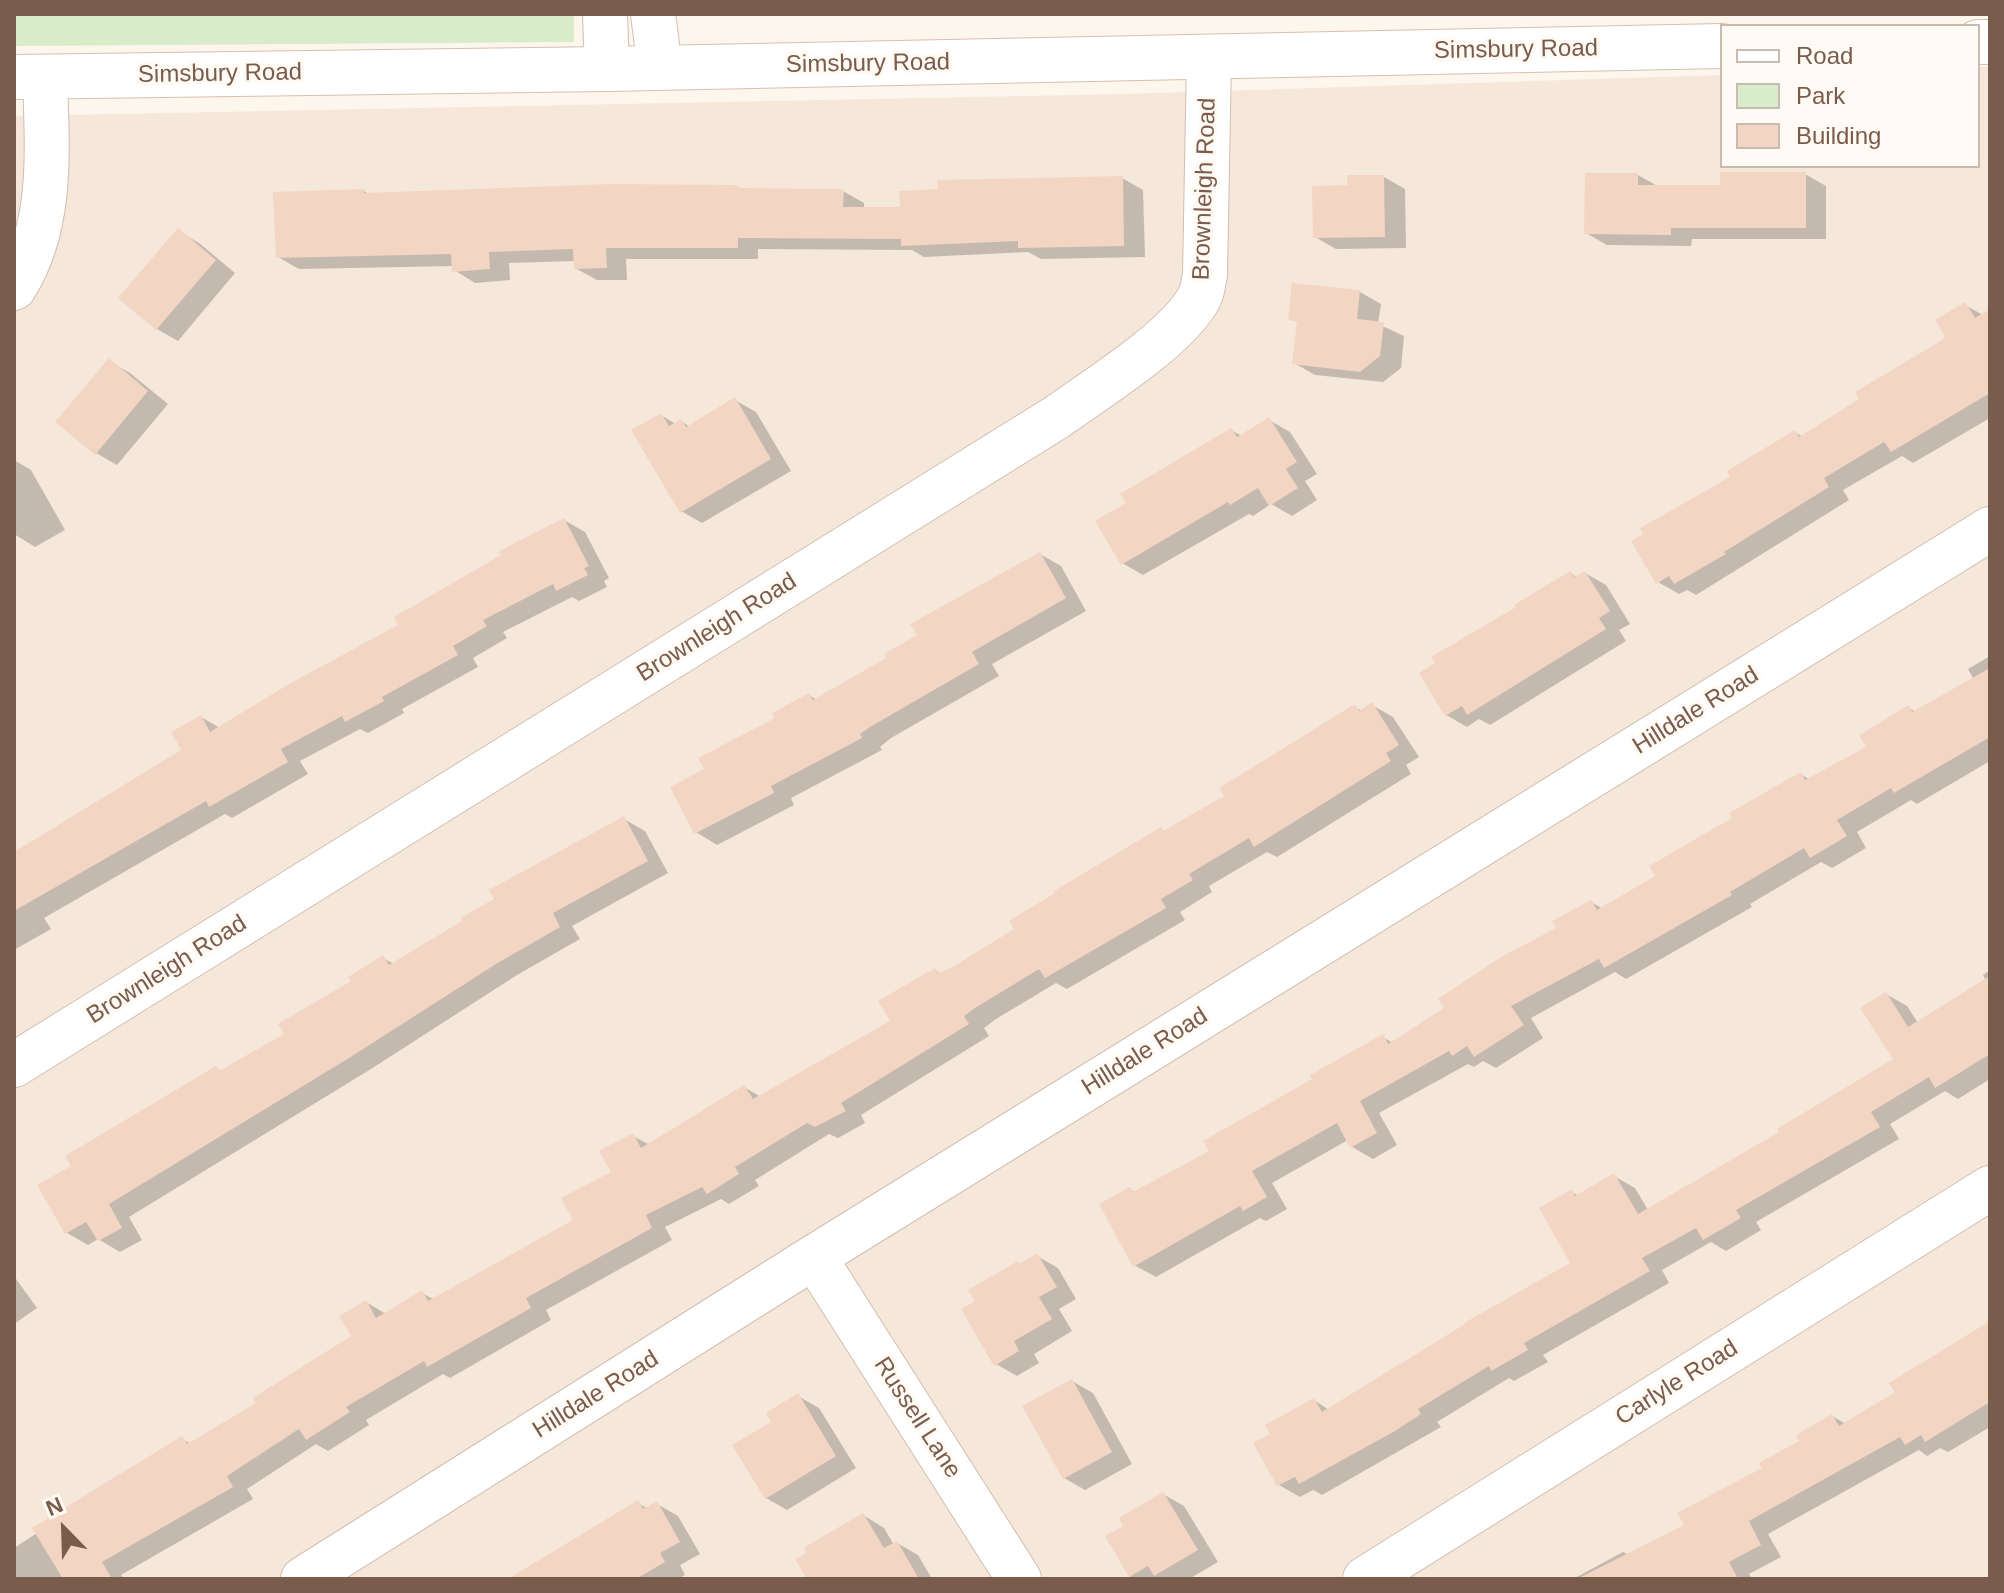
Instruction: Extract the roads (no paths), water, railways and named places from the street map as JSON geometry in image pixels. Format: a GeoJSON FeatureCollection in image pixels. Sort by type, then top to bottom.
{"type":"FeatureCollection","features":[{"type":"Feature","properties":{"kind":"street"},"geometry":{"type":"LineString","coordinates":[[605,14],[607,69]]}},
{"type":"Feature","properties":{"kind":"street"},"geometry":{"type":"LineString","coordinates":[[653,14],[660,68]]}},
{"type":"Feature","properties":{"kind":"street","name":"Simsbury Road"},"geometry":{"type":"LineString","coordinates":[[30,77],[1209,58],[1720,46]]}},
{"type":"Feature","properties":{"kind":"street","name":"Brownleigh Road"},"geometry":{"type":"LineString","coordinates":[[14,1065],[1057,417],[1168,335],[1201,296],[1205,275],[1209,58]]}},
{"type":"Feature","properties":{"kind":"street"},"geometry":{"type":"LineString","coordinates":[[14,288],[35,242],[46,199],[30,77]]}},
{"type":"Feature","properties":{"kind":"street","name":"Hilldale Road"},"geometry":{"type":"LineString","coordinates":[[303,1579],[814,1257],[1990,529]]}},
{"type":"Feature","properties":{"kind":"street","name":"Carlyle Road"},"geometry":{"type":"LineString","coordinates":[[1365,1579],[1990,1188]]}},
{"type":"Feature","properties":{"kind":"street","name":"Russell Lane"},"geometry":{"type":"LineString","coordinates":[[814,1257],[1019,1579]]}}]}
